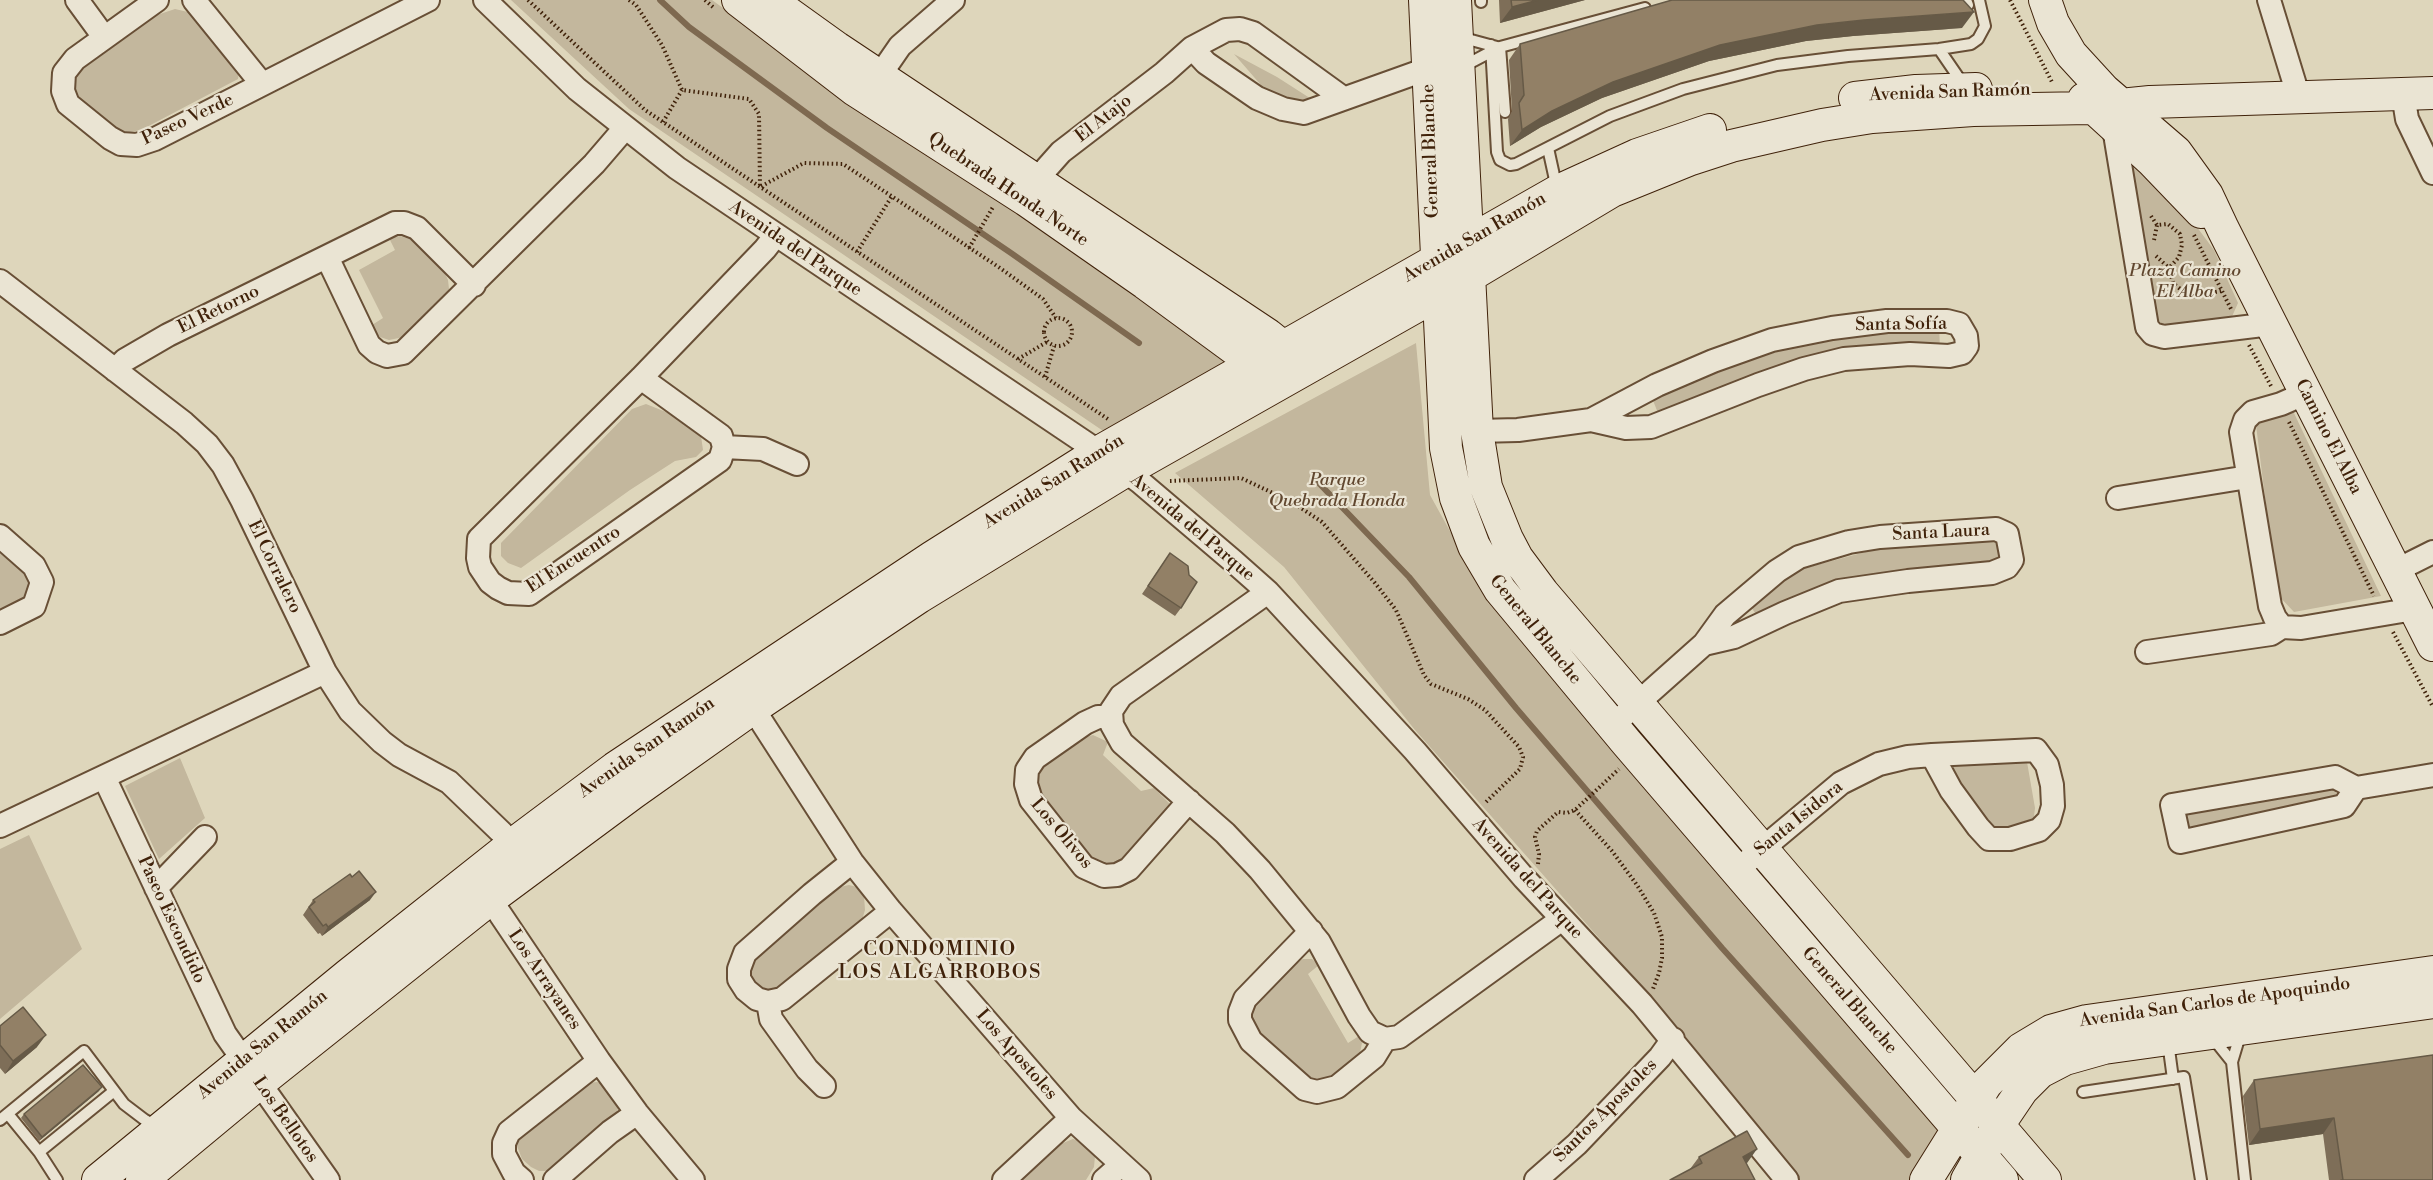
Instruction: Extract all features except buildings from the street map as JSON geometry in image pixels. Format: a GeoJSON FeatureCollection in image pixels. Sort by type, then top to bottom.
{"type":"FeatureCollection","features":[{"type":"Feature","properties":{"kind":"street"},"geometry":{"type":"LineString","coordinates":[[76,0],[105,38]]}},
{"type":"Feature","properties":{"kind":"street","name":"Paseo Verde"},"geometry":{"type":"LineString","coordinates":[[157,0],[70,64],[64,73],[63,91],[72,108],[121,144],[137,145],[155,139],[428,0]]}},
{"type":"Feature","properties":{"kind":"street"},"geometry":{"type":"LineString","coordinates":[[194,0],[262,84]]}},
{"type":"Feature","properties":{"kind":"street","name":"Avenida del Parque"},"geometry":{"type":"LineString","coordinates":[[485,0],[539,54],[625,128],[677,168],[1099,452],[1268,592],[1415,751],[1524,878],[1673,1039],[1787,1180]]}},
{"type":"Feature","properties":{"kind":"street","name":"Quebrada Honda Norte"},"geometry":{"type":"LineString","coordinates":[[738,0],[1291,360]]}},
{"type":"Feature","properties":{"kind":"street","name":"Quebrada Honda Norte"},"geometry":{"type":"LineString","coordinates":[[771,0],[837,48],[873,86]]}},
{"type":"Feature","properties":{"kind":"street"},"geometry":{"type":"LineString","coordinates":[[873,86],[900,46],[953,0]]}},
{"type":"Feature","properties":{"kind":"street","name":"General Blanche"},"geometry":{"type":"LineString","coordinates":[[1425,0],[1446,448],[1454,490],[1474,546],[1500,590],[1959,1129],[1974,1168],[2002,1180]]}},
{"type":"Feature","properties":{"kind":"street","name":"Camino El Alba"},"geometry":{"type":"LineString","coordinates":[[2023,0],[2051,56],[2110,105],[2186,162],[2207,195],[2208,232],[2293,399],[2395,571],[2433,645]]}},
{"type":"Feature","properties":{"kind":"street","name":"Camino El Alba"},"geometry":{"type":"LineString","coordinates":[[2045,0],[2054,23],[2072,54],[2110,105]]}},
{"type":"Feature","properties":{"kind":"street"},"geometry":{"type":"LineString","coordinates":[[2269,0],[2299,98]]}},
{"type":"Feature","properties":{"kind":"street","name":"General Blanche"},"geometry":{"type":"LineString","coordinates":[[1473,1],[1457,36],[1458,69],[1477,431],[1486,487],[1495,513],[1517,558],[1543,593],[2045,1180]]}},
{"type":"Feature","properties":{"kind":"street","name":"El Atajo"},"geometry":{"type":"LineString","coordinates":[[1031,189],[1061,153],[1164,73],[1192,48],[1226,30],[1240,29],[1253,33],[1343,98]]}},
{"type":"Feature","properties":{"kind":"street"},"geometry":{"type":"LineString","coordinates":[[1192,48],[1206,63],[1257,98],[1282,109],[1304,113],[1427,69]]}},
{"type":"Feature","properties":{"kind":"street","name":"Avenida San Ramón"},"geometry":{"type":"LineString","coordinates":[[745,697],[931,558],[1099,452],[1263,376],[1291,360],[1436,261],[1558,191],[1597,172],[1677,140],[1767,114],[1866,96],[1966,89],[2110,105]]}},
{"type":"Feature","properties":{"kind":"street"},"geometry":{"type":"LineString","coordinates":[[2418,94],[2407,119],[2433,173]]}},
{"type":"Feature","properties":{"kind":"street","name":"Avenida San Ramón"},"geometry":{"type":"LineString","coordinates":[[1291,360],[1437,294],[1612,191],[1690,159],[1731,146],[1822,125],[1872,117],[1973,110],[2418,94]]}},
{"type":"Feature","properties":{"kind":"street"},"geometry":{"type":"LineString","coordinates":[[2110,105],[2147,327],[2153,334],[2164,337],[2256,327]]}},
{"type":"Feature","properties":{"kind":"street"},"geometry":{"type":"LineString","coordinates":[[327,257],[369,345],[377,352],[387,356],[400,355],[407,351],[594,164],[625,128]]}},
{"type":"Feature","properties":{"kind":"street","name":"Quebrada Honda Norte"},"geometry":{"type":"LineString","coordinates":[[1031,189],[1263,376]]}},
{"type":"Feature","properties":{"kind":"street","name":"El Retorno"},"geometry":{"type":"LineString","coordinates":[[115,370],[125,360],[168,335],[390,225],[404,223],[421,231],[474,285]]}},
{"type":"Feature","properties":{"kind":"street","name":"El Encuentro"},"geometry":{"type":"LineString","coordinates":[[724,447],[720,460],[715,465],[529,594],[508,592],[490,582],[480,567],[479,539],[641,378],[776,235]]}},
{"type":"Feature","properties":{"kind":"street","name":"El Corralero"},"geometry":{"type":"LineString","coordinates":[[0,280],[184,423],[207,444],[223,465],[325,672],[344,702],[366,728],[399,755],[449,782],[470,800],[521,857]]}},
{"type":"Feature","properties":{"kind":"street","name":"Santa Sofía"},"geometry":{"type":"LineString","coordinates":[[1477,431],[1518,430],[1591,420],[1657,385],[1713,361],[1772,340],[1832,328],[1887,321],[1947,321],[1959,324],[1966,336],[1966,346],[1962,353],[1844,359],[1804,369],[1651,427],[1626,428],[1591,420]]}},
{"type":"Feature","properties":{"kind":"street"},"geometry":{"type":"LineString","coordinates":[[1796,335],[1804,369]]}},
{"type":"Feature","properties":{"kind":"street","name":"Avenida San Ramón"},"geometry":{"type":"LineString","coordinates":[[142,1180],[251,1071],[521,857],[615,768],[745,697],[1132,477],[1263,376]]}},
{"type":"Feature","properties":{"kind":"street"},"geometry":{"type":"LineString","coordinates":[[641,378],[721,436],[724,447],[763,448],[797,464]]}},
{"type":"Feature","properties":{"kind":"street"},"geometry":{"type":"LineString","coordinates":[[2282,627],[2270,606],[2241,432],[2245,420],[2253,412],[2293,399]]}},
{"type":"Feature","properties":{"kind":"street"},"geometry":{"type":"LineString","coordinates":[[2118,498],[2248,477]]}},
{"type":"Feature","properties":{"kind":"street","name":"Santa Laura"},"geometry":{"type":"LineString","coordinates":[[1613,725],[1704,644],[1725,615],[1777,571],[1799,557],[1849,542],[1880,537],[1996,529],[2007,534],[2012,560],[2007,567],[1992,573],[1908,581],[1839,591],[1785,612],[1734,637],[1704,644]]}},
{"type":"Feature","properties":{"kind":"street"},"geometry":{"type":"LineString","coordinates":[[0,536],[34,566],[42,582],[34,606],[0,623]]}},
{"type":"Feature","properties":{"kind":"street"},"geometry":{"type":"LineString","coordinates":[[2395,571],[2433,552]]}},
{"type":"Feature","properties":{"kind":"street"},"geometry":{"type":"LineString","coordinates":[[1268,592],[1121,696],[1113,705],[1111,717],[1114,731],[1122,743],[1242,851],[1311,931],[1326,953],[1365,1026],[1375,1036],[1395,1039],[1562,919]]}},
{"type":"Feature","properties":{"kind":"street"},"geometry":{"type":"LineString","coordinates":[[2147,652],[2271,634],[2282,627],[2301,628],[2414,609]]}},
{"type":"Feature","properties":{"kind":"street"},"geometry":{"type":"LineString","coordinates":[[0,826],[325,672]]}},
{"type":"Feature","properties":{"kind":"street","name":"Los Apostoles"},"geometry":{"type":"LineString","coordinates":[[745,697],[852,862],[891,911],[1071,1118],[1139,1180]]}},
{"type":"Feature","properties":{"kind":"street","name":"Los Olivos"},"geometry":{"type":"LineString","coordinates":[[1111,717],[1098,717],[1085,723],[1035,758],[1027,770],[1026,784],[1031,800],[1084,867],[1104,876],[1117,875],[1129,869],[1189,801]]}},
{"type":"Feature","properties":{"kind":"street","name":"Santa Isidora"},"geometry":{"type":"LineString","coordinates":[[1737,870],[1841,783],[1879,764],[1908,757],[1932,754],[2036,750],[2047,765],[2052,785],[2053,806],[2049,820],[2039,830],[2010,839],[1989,839],[1951,789],[1932,754]]}},
{"type":"Feature","properties":{"kind":"street"},"geometry":{"type":"LineString","coordinates":[[2355,788],[2344,806],[2180,842],[2172,805],[2335,777],[2355,788],[2433,775]]}},
{"type":"Feature","properties":{"kind":"street","name":"Paseo Escondido"},"geometry":{"type":"LineString","coordinates":[[104,777],[225,1034],[251,1071]]}},
{"type":"Feature","properties":{"kind":"street"},"geometry":{"type":"LineString","coordinates":[[156,888],[205,837]]}},
{"type":"Feature","properties":{"kind":"street","name":"Avenida San Ramón"},"geometry":{"type":"LineString","coordinates":[[98,1180],[160,1128],[251,1071],[490,899],[521,857]]}},
{"type":"Feature","properties":{"kind":"street"},"geometry":{"type":"LineString","coordinates":[[852,862],[746,953],[739,969],[739,979],[757,999],[768,1002],[782,999],[891,911]]}},
{"type":"Feature","properties":{"kind":"street","name":"Los Arrayanes"},"geometry":{"type":"LineString","coordinates":[[490,899],[599,1061],[637,1113],[693,1180]]}},
{"type":"Feature","properties":{"kind":"street"},"geometry":{"type":"LineString","coordinates":[[1311,931],[1245,999],[1240,1012],[1240,1020],[1251,1041],[1305,1089],[1317,1092],[1337,1087],[1374,1057],[1385,1039]]}},
{"type":"Feature","properties":{"kind":"street","name":"Avenida San Carlos de Apoquindo"},"geometry":{"type":"LineString","coordinates":[[1926,1180],[1976,1098],[1998,1071],[2021,1049],[2051,1031],[2069,1025],[2433,972]]}},
{"type":"Feature","properties":{"kind":"street"},"geometry":{"type":"LineString","coordinates":[[768,1002],[771,1019],[807,1070],[824,1086]]}},
{"type":"Feature","properties":{"kind":"street","name":"Avenida San Carlos de Apoquindo"},"geometry":{"type":"LineString","coordinates":[[1974,1168],[1998,1124],[2022,1090],[2035,1076],[2052,1065],[2094,1050],[2433,1002]]}},
{"type":"Feature","properties":{"kind":"street","name":"Santos Apostoles"},"geometry":{"type":"LineString","coordinates":[[1536,1180],[1577,1144],[1660,1057],[1673,1039]]}},
{"type":"Feature","properties":{"kind":"street"},"geometry":{"type":"LineString","coordinates":[[522,1180],[514,1173],[504,1155],[504,1143],[509,1132],[599,1061]]}},
{"type":"Feature","properties":{"kind":"street","name":"Los Bellotos"},"geometry":{"type":"LineString","coordinates":[[251,1071],[328,1180]]}},
{"type":"Feature","properties":{"kind":"street"},"geometry":{"type":"LineString","coordinates":[[555,1180],[610,1132],[637,1113]]}},
{"type":"Feature","properties":{"kind":"street","name":"Los Apostoles"},"geometry":{"type":"LineString","coordinates":[[1004,1180],[1071,1118]]}},
{"type":"Feature","properties":{"kind":"street"},"geometry":{"type":"LineString","coordinates":[[1104,1180],[1121,1165]]}},
{"type":"Feature","properties":{"kind":"lane"},"geometry":{"type":"LineString","coordinates":[[1494,49],[1497,152],[1500,160],[1510,165],[1610,116],[1683,89],[1777,65],[1848,56],[1939,50],[1971,44],[1982,34],[1985,26],[1979,0]]}},
{"type":"Feature","properties":{"kind":"lane"},"geometry":{"type":"LineString","coordinates":[[1458,69],[1494,49],[1652,6]]}},
{"type":"Feature","properties":{"kind":"lane"},"geometry":{"type":"LineString","coordinates":[[1457,36],[1494,49]]}},
{"type":"Feature","properties":{"kind":"lane"},"geometry":{"type":"LineString","coordinates":[[1494,49],[1504,112]]}},
{"type":"Feature","properties":{"kind":"lane"},"geometry":{"type":"LineString","coordinates":[[1939,50],[1966,89]]}},
{"type":"Feature","properties":{"kind":"lane"},"geometry":{"type":"LineString","coordinates":[[1548,148],[1558,191]]}},
{"type":"Feature","properties":{"kind":"lane"},"geometry":{"type":"LineString","coordinates":[[2241,1029],[2232,1062],[2245,1180]]}},
{"type":"Feature","properties":{"kind":"lane"},"geometry":{"type":"LineString","coordinates":[[2210,1033],[2232,1062]]}},
{"type":"Feature","properties":{"kind":"lane"},"geometry":{"type":"LineString","coordinates":[[2167,1039],[2173,1079]]}},
{"type":"Feature","properties":{"kind":"lane"},"geometry":{"type":"LineString","coordinates":[[57,1180],[39,1152],[4,1117],[84,1051],[124,1104],[160,1128]]}},
{"type":"Feature","properties":{"kind":"lane"},"geometry":{"type":"LineString","coordinates":[[2083,1092],[2184,1077],[2201,1180]]}},
{"type":"Feature","properties":{"kind":"lane"},"geometry":{"type":"LineString","coordinates":[[39,1152],[114,1091]]}},
{"type":"Feature","properties":{"kind":"path"},"geometry":{"type":"LineString","coordinates":[[528,0],[645,110],[1112,422]]}},
{"type":"Feature","properties":{"kind":"path"},"geometry":{"type":"LineString","coordinates":[[629,0],[636,5],[662,45],[682,90]]}},
{"type":"Feature","properties":{"kind":"path"},"geometry":{"type":"LineString","coordinates":[[663,122],[682,90]]}},
{"type":"Feature","properties":{"kind":"path"},"geometry":{"type":"LineString","coordinates":[[682,90],[749,99],[759,114],[760,187]]}},
{"type":"Feature","properties":{"kind":"path"},"geometry":{"type":"LineString","coordinates":[[760,187],[804,163],[843,164],[1043,299],[1056,318]]}},
{"type":"Feature","properties":{"kind":"path"},"geometry":{"type":"LineString","coordinates":[[856,252],[892,196]]}},
{"type":"Feature","properties":{"kind":"path"},"geometry":{"type":"LineString","coordinates":[[969,248],[986,218]]}},
{"type":"Feature","properties":{"kind":"path"},"geometry":{"type":"LineString","coordinates":[[2169,268],[2179,257],[2182,245],[2180,234],[2169,224],[2157,225],[2153,246],[2156,257],[2169,268],[2173,283],[2190,297],[2221,291]]}},
{"type":"Feature","properties":{"kind":"path"},"geometry":{"type":"LineString","coordinates":[[2208,232],[2221,291],[2256,327],[2293,399],[2383,615],[2433,707]]}},
{"type":"Feature","properties":{"kind":"path"},"geometry":{"type":"LineString","coordinates":[[1056,318],[1066,320],[1070,324],[1071,339],[1064,346],[1054,346],[1047,342],[1044,332],[1048,321],[1056,318]]}},
{"type":"Feature","properties":{"kind":"path"},"geometry":{"type":"LineString","coordinates":[[1018,359],[1047,342]]}},
{"type":"Feature","properties":{"kind":"path"},"geometry":{"type":"LineString","coordinates":[[1045,377],[1054,346]]}},
{"type":"Feature","properties":{"kind":"path"},"geometry":{"type":"LineString","coordinates":[[1132,477],[1241,478],[1292,502],[1322,522],[1376,583],[1396,610],[1424,675],[1431,684],[1468,699],[1485,710],[1519,747],[1523,757],[1520,769],[1471,816]]}},
{"type":"Feature","properties":{"kind":"path"},"geometry":{"type":"LineString","coordinates":[[1524,878],[1538,864],[1539,854],[1535,837],[1537,831],[1555,814],[1575,810],[1601,786]]}},
{"type":"Feature","properties":{"kind":"path"},"geometry":{"type":"LineString","coordinates":[[1575,810],[1612,851],[1637,885],[1662,936],[1662,958],[1653,988],[1642,1004]]}},
{"type":"Feature","properties":{"kind":"green space"},"geometry":{"type":"Polygon","coordinates":[[[511,0],[712,0],[810,71],[1214,341],[1226,369],[1115,439],[629,109],[511,0]]]}},
{"type":"Feature","properties":{"kind":"green space"},"geometry":{"type":"Polygon","coordinates":[[[175,9],[192,13],[239,72],[238,79],[141,130],[130,132],[118,130],[82,102],[76,90],[76,74],[80,68],[157,15],[175,9]]]}},
{"type":"Feature","properties":{"kind":"green space"},"geometry":{"type":"Polygon","coordinates":[[[1234,54],[1277,77],[1316,102],[1305,106],[1267,92],[1234,54]]]}},
{"type":"Feature","properties":{"kind":"green space","name":"Plaza Camino El Alba"},"geometry":{"type":"Polygon","coordinates":[[[2131,157],[2170,191],[2214,250],[2238,303],[2230,321],[2169,330],[2150,313],[2124,162],[2131,157]]]}},
{"type":"Feature","properties":{"kind":"green space"},"geometry":{"type":"Polygon","coordinates":[[[400,236],[416,241],[441,265],[448,280],[449,289],[448,294],[404,337],[389,340],[380,337],[374,330],[372,325],[383,318],[359,270],[395,250],[389,238],[400,236]]]}},
{"type":"Feature","properties":{"kind":"green space"},"geometry":{"type":"Polygon","coordinates":[[[1939,325],[1940,349],[1840,354],[1755,374],[1658,413],[1652,398],[1714,366],[1833,334],[1939,325]]]}},
{"type":"Feature","properties":{"kind":"green space","name":"Parque Quebrada Honda"},"geometry":{"type":"Polygon","coordinates":[[[1416,343],[1430,495],[1487,598],[1941,1132],[1925,1180],[1800,1180],[1682,1032],[1415,730],[1284,567],[1175,473],[1416,343]]]}},
{"type":"Feature","properties":{"kind":"green space"},"geometry":{"type":"Polygon","coordinates":[[[646,404],[671,414],[701,436],[703,450],[696,457],[675,461],[630,490],[521,568],[508,563],[501,556],[501,543],[632,409],[646,404]]]}},
{"type":"Feature","properties":{"kind":"green space"},"geometry":{"type":"Polygon","coordinates":[[[2293,411],[2381,596],[2294,612],[2277,594],[2255,417],[2293,411]]]}},
{"type":"Feature","properties":{"kind":"green space"},"geometry":{"type":"Polygon","coordinates":[[[0,536],[40,580],[25,606],[0,619],[0,536]]]}},
{"type":"Feature","properties":{"kind":"green space"},"geometry":{"type":"Polygon","coordinates":[[[1935,540],[1999,541],[1999,564],[1760,620],[1751,607],[1762,592],[1798,570],[1869,551],[1935,540]]]}},
{"type":"Feature","properties":{"kind":"green space"},"geometry":{"type":"Polygon","coordinates":[[[1642,730],[1744,848],[1736,850],[1637,735],[1642,730]]]}},
{"type":"Feature","properties":{"kind":"green space"},"geometry":{"type":"Polygon","coordinates":[[[1093,735],[1108,742],[1103,755],[1141,791],[1154,788],[1171,805],[1124,856],[1109,864],[1092,860],[1042,798],[1038,784],[1038,777],[1043,768],[1083,738],[1093,735]]]}},
{"type":"Feature","properties":{"kind":"green space"},"geometry":{"type":"Polygon","coordinates":[[[180,758],[205,818],[159,859],[125,786],[180,758]]]}},
{"type":"Feature","properties":{"kind":"green space"},"geometry":{"type":"Polygon","coordinates":[[[2027,762],[2035,808],[2033,825],[1999,838],[1948,763],[2027,762]]]}},
{"type":"Feature","properties":{"kind":"green space"},"geometry":{"type":"Polygon","coordinates":[[[2335,785],[2338,807],[2189,832],[2186,810],[2335,785]]]}},
{"type":"Feature","properties":{"kind":"green space"},"geometry":{"type":"Polygon","coordinates":[[[29,835],[82,949],[0,1019],[0,849],[29,835]]]}},
{"type":"Feature","properties":{"kind":"green space"},"geometry":{"type":"Polygon","coordinates":[[[1763,872],[1951,1089],[1943,1096],[1759,875],[1763,872]]]}},
{"type":"Feature","properties":{"kind":"green space","name":"CONDOMINIO LOS ALGARROBOS"},"geometry":{"type":"Polygon","coordinates":[[[849,885],[857,887],[864,896],[865,910],[862,920],[776,994],[761,992],[754,985],[747,971],[748,959],[840,887],[849,885]]]}},
{"type":"Feature","properties":{"kind":"green space"},"geometry":{"type":"Polygon","coordinates":[[[1303,959],[1312,959],[1319,965],[1308,974],[1348,1043],[1359,1036],[1362,1043],[1360,1053],[1339,1072],[1317,1081],[1306,1077],[1262,1038],[1254,1028],[1251,1017],[1253,1007],[1293,965],[1303,959]]]}},
{"type":"Feature","properties":{"kind":"green space"},"geometry":{"type":"Polygon","coordinates":[[[588,1083],[604,1084],[616,1100],[618,1109],[614,1118],[548,1171],[539,1171],[531,1167],[522,1159],[517,1146],[520,1136],[588,1083]]]}},
{"type":"Feature","properties":{"kind":"green space"},"geometry":{"type":"Polygon","coordinates":[[[1073,1139],[1083,1142],[1095,1156],[1094,1167],[1086,1180],[1018,1180],[1058,1145],[1073,1139]]]}},
{"type":"Feature","properties":{"kind":"waterway"},"geometry":{"type":"LineString","coordinates":[[660,0],[689,27],[827,128],[1139,343]]}},
{"type":"Feature","properties":{"kind":"waterway"},"geometry":{"type":"LineString","coordinates":[[1313,477],[1409,577],[1516,708],[1722,948],[1908,1155]]}},
{"type":"Feature","properties":{"kind":"district","name":"CONDOMINIO LOS ALGARROBOS"},"geometry":{"type":"Point","coordinates":[940,962]}}]}
